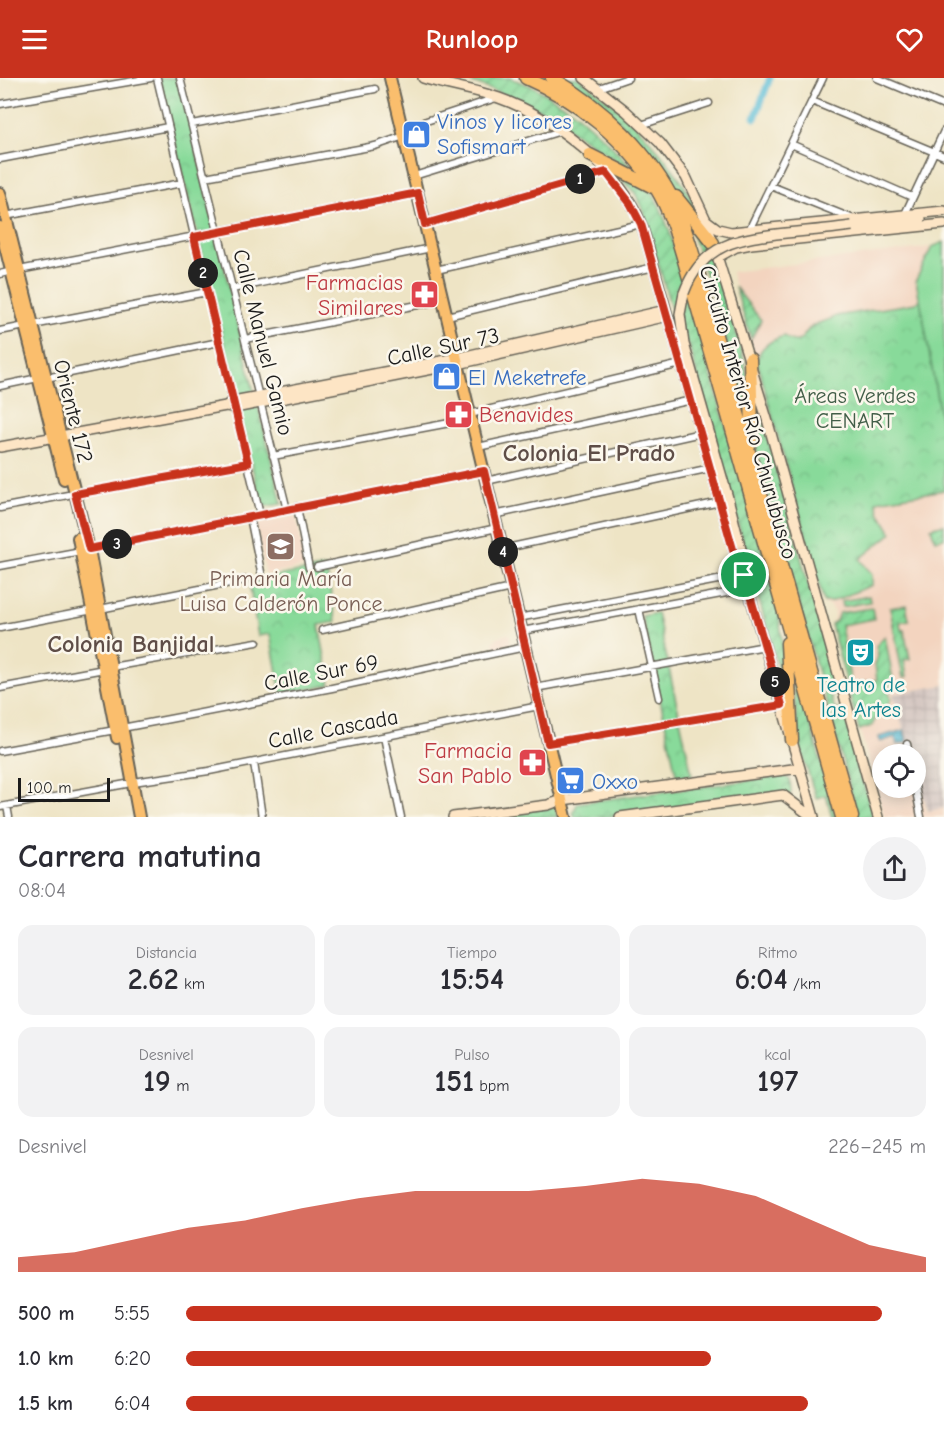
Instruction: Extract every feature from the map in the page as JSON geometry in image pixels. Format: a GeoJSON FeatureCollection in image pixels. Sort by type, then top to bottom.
{"type":"FeatureCollection","features":[{"type":"Feature","properties":{"kind":"highway","name":"Circuito Interior Río Churubusco"},"geometry":{"type":"LineString","coordinates":[[526,78],[563,98],[603,128],[660,186],[676,207],[690,244],[750,451],[852,817]]}},
{"type":"Feature","properties":{"kind":"highway","name":"Circuito Interior Río Churubusco"},"geometry":{"type":"LineString","coordinates":[[552,78],[611,123],[642,154],[660,186],[677,236],[842,817]]}},
{"type":"Feature","properties":{"kind":"highway"},"geometry":{"type":"LineString","coordinates":[[590,155],[660,186],[713,243]]}},
{"type":"Feature","properties":{"kind":"highway"},"geometry":{"type":"LineString","coordinates":[[750,359],[752,430],[750,451]]}},
{"type":"Feature","properties":{"kind":"highway"},"geometry":{"type":"LineString","coordinates":[[785,615],[792,740]]}},
{"type":"Feature","properties":{"kind":"main road"},"geometry":{"type":"LineString","coordinates":[[390,78],[566,817]]}},
{"type":"Feature","properties":{"kind":"main road"},"geometry":{"type":"LineString","coordinates":[[423,78],[498,98],[529,111],[561,130],[606,172],[627,198],[641,224],[711,468],[743,557],[744,575],[813,817]]}},
{"type":"Feature","properties":{"kind":"main road"},"geometry":{"type":"LineString","coordinates":[[439,78],[456,86]]}},
{"type":"Feature","properties":{"kind":"main road"},"geometry":{"type":"LineString","coordinates":[[584,78],[599,88],[660,143],[680,168],[706,220],[750,359],[878,817]]}},
{"type":"Feature","properties":{"kind":"main road","name":"Oriente 172"},"geometry":{"type":"LineString","coordinates":[[0,193],[16,271],[85,550],[129,783],[132,817]]}},
{"type":"Feature","properties":{"kind":"main road"},"geometry":{"type":"LineString","coordinates":[[724,500],[682,336],[681,307],[687,285],[695,271],[717,250],[738,240],[904,214],[917,213],[943,217]]}},
{"type":"Feature","properties":{"kind":"main road"},"geometry":{"type":"LineString","coordinates":[[706,220],[726,232],[799,224],[943,217]]}},
{"type":"Feature","properties":{"kind":"main road"},"geometry":{"type":"LineString","coordinates":[[718,257],[736,247],[816,238],[943,217]]}},
{"type":"Feature","properties":{"kind":"main road"},"geometry":{"type":"LineString","coordinates":[[816,238],[812,230],[818,223]]}},
{"type":"Feature","properties":{"kind":"main road"},"geometry":{"type":"LineString","coordinates":[[799,224],[806,231],[805,236],[800,240]]}},
{"type":"Feature","properties":{"kind":"main road","name":"Oriente 172"},"geometry":{"type":"LineString","coordinates":[[0,227],[16,271]]}},
{"type":"Feature","properties":{"kind":"main road","name":"Calle Sur 73"},"geometry":{"type":"LineString","coordinates":[[0,447],[260,400],[457,361],[667,313]]}},
{"type":"Feature","properties":{"kind":"main road"},"geometry":{"type":"LineString","coordinates":[[453,817],[800,768]]}},
{"type":"Feature","properties":{"kind":"main road","name":"Oriente 172"},"geometry":{"type":"LineString","coordinates":[[129,783],[139,817]]}},
{"type":"Feature","properties":{"kind":"main road"},"geometry":{"type":"LineString","coordinates":[[620,817],[783,795],[813,817]]}},
{"type":"Feature","properties":{"kind":"street"},"geometry":{"type":"LineString","coordinates":[[0,104],[151,78]]}},
{"type":"Feature","properties":{"kind":"street","name":"Calle Manuel Gamio"},"geometry":{"type":"LineString","coordinates":[[157,78],[219,342],[231,405],[260,514]]}},
{"type":"Feature","properties":{"kind":"street","name":"Calle Manuel Gamio"},"geometry":{"type":"LineString","coordinates":[[180,78],[287,510]]}},
{"type":"Feature","properties":{"kind":"street"},"geometry":{"type":"LineString","coordinates":[[599,88],[628,78]]}},
{"type":"Feature","properties":{"kind":"street"},"geometry":{"type":"LineString","coordinates":[[749,230],[823,78]]}},
{"type":"Feature","properties":{"kind":"street"},"geometry":{"type":"LineString","coordinates":[[877,78],[944,106]]}},
{"type":"Feature","properties":{"kind":"street"},"geometry":{"type":"LineString","coordinates":[[192,124],[375,89]]}},
{"type":"Feature","properties":{"kind":"street"},"geometry":{"type":"LineString","coordinates":[[205,177],[375,146],[403,133],[498,98]]}},
{"type":"Feature","properties":{"kind":"street"},"geometry":{"type":"LineString","coordinates":[[812,101],[944,156]]}},
{"type":"Feature","properties":{"kind":"street"},"geometry":{"type":"LineString","coordinates":[[641,125],[709,103]]}},
{"type":"Feature","properties":{"kind":"street"},"geometry":{"type":"LineString","coordinates":[[0,159],[168,127]]}},
{"type":"Feature","properties":{"kind":"street"},"geometry":{"type":"LineString","coordinates":[[414,176],[561,130]]}},
{"type":"Feature","properties":{"kind":"street"},"geometry":{"type":"LineString","coordinates":[[904,214],[944,131]]}},
{"type":"Feature","properties":{"kind":"street"},"geometry":{"type":"LineString","coordinates":[[791,144],[912,197]]}},
{"type":"Feature","properties":{"kind":"street"},"geometry":{"type":"LineString","coordinates":[[425,224],[606,172]]}},
{"type":"Feature","properties":{"kind":"street"},"geometry":{"type":"LineString","coordinates":[[5,216],[182,183]]}},
{"type":"Feature","properties":{"kind":"street"},"geometry":{"type":"LineString","coordinates":[[771,186],[853,223]]}},
{"type":"Feature","properties":{"kind":"street"},"geometry":{"type":"LineString","coordinates":[[0,274],[418,193]]}},
{"type":"Feature","properties":{"kind":"street"},"geometry":{"type":"LineString","coordinates":[[436,270],[641,224]]}},
{"type":"Feature","properties":{"kind":"street"},"geometry":{"type":"LineString","coordinates":[[232,289],[431,248]]}},
{"type":"Feature","properties":{"kind":"street"},"geometry":{"type":"LineString","coordinates":[[447,316],[654,267]]}},
{"type":"Feature","properties":{"kind":"street"},"geometry":{"type":"LineString","coordinates":[[0,331],[207,292]]}},
{"type":"Feature","properties":{"kind":"street"},"geometry":{"type":"LineString","coordinates":[[244,339],[443,300]]}},
{"type":"Feature","properties":{"kind":"street"},"geometry":{"type":"LineString","coordinates":[[0,386],[219,342]]}},
{"type":"Feature","properties":{"kind":"street"},"geometry":{"type":"LineString","coordinates":[[273,456],[471,416],[681,364]]}},
{"type":"Feature","properties":{"kind":"street"},"geometry":{"type":"LineString","coordinates":[[478,447],[692,400]]}},
{"type":"Feature","properties":{"kind":"street"},"geometry":{"type":"LineString","coordinates":[[0,566],[260,514],[485,476],[701,433]]}},
{"type":"Feature","properties":{"kind":"street"},"geometry":{"type":"LineString","coordinates":[[0,508],[248,463]]}},
{"type":"Feature","properties":{"kind":"street"},"geometry":{"type":"LineString","coordinates":[[494,515],[711,468]]}},
{"type":"Feature","properties":{"kind":"street"},"geometry":{"type":"LineString","coordinates":[[502,549],[724,500]]}},
{"type":"Feature","properties":{"kind":"street"},"geometry":{"type":"LineString","coordinates":[[297,507],[313,567],[497,528]]}},
{"type":"Feature","properties":{"kind":"street"},"geometry":{"type":"LineString","coordinates":[[250,516],[262,577]]}},
{"type":"Feature","properties":{"kind":"street"},"geometry":{"type":"LineString","coordinates":[[518,618],[744,575]]}},
{"type":"Feature","properties":{"kind":"street"},"geometry":{"type":"LineString","coordinates":[[0,628],[245,580]]}},
{"type":"Feature","properties":{"kind":"street"},"geometry":{"type":"LineString","coordinates":[[322,630],[511,588]]}},
{"type":"Feature","properties":{"kind":"street"},"geometry":{"type":"LineString","coordinates":[[522,631],[748,589]]}},
{"type":"Feature","properties":{"kind":"street"},"geometry":{"type":"LineString","coordinates":[[639,609],[658,698]]}},
{"type":"Feature","properties":{"kind":"street"},"geometry":{"type":"LineString","coordinates":[[0,688],[257,642]]}},
{"type":"Feature","properties":{"kind":"street"},"geometry":{"type":"LineString","coordinates":[[535,688],[765,646]]}},
{"type":"Feature","properties":{"kind":"street","name":"Calle Sur 69"},"geometry":{"type":"LineString","coordinates":[[0,751],[332,688],[525,647]]}},
{"type":"Feature","properties":{"kind":"street"},"geometry":{"type":"LineString","coordinates":[[548,743],[782,705]]}},
{"type":"Feature","properties":{"kind":"street","name":"Calle Cascada"},"geometry":{"type":"LineString","coordinates":[[4,807],[129,783],[254,763],[539,706]]}},
{"type":"Feature","properties":{"kind":"street"},"geometry":{"type":"LineString","coordinates":[[384,737],[401,817]]}},
{"type":"Feature","properties":{"kind":"street"},"geometry":{"type":"LineString","coordinates":[[254,763],[262,817]]}},
{"type":"Feature","properties":{"kind":"street"},"geometry":{"type":"LineString","coordinates":[[917,798],[921,817]]}},
{"type":"Feature","properties":{"kind":"street"},"geometry":{"type":"LineString","coordinates":[[4,807],[9,817]]}},
{"type":"Feature","properties":{"kind":"shaded area"},"geometry":{"type":"Polygon","coordinates":[[[932,247],[916,280],[944,439],[944,685],[893,694],[908,744],[872,744],[872,773],[831,623],[834,619],[834,612],[830,606],[825,604],[731,272],[932,247]]]}},
{"type":"Feature","properties":{"kind":"shaded area","name":"Primaria María Luisa Calderón Ponce"},"geometry":{"type":"Polygon","coordinates":[[[296,516],[306,567],[266,575],[256,524],[296,516]]]}},
{"type":"Feature","properties":{"kind":"shaded area"},"geometry":{"type":"Polygon","coordinates":[[[509,634],[512,648],[496,650],[493,642],[498,637],[509,634]]]}},
{"type":"Feature","properties":{"kind":"shaded area"},"geometry":{"type":"Polygon","coordinates":[[[944,685],[944,808],[928,811],[924,798],[926,798],[926,744],[908,744],[893,694],[944,685]]]}},
{"type":"Feature","properties":{"kind":"shaded area"},"geometry":{"type":"Polygon","coordinates":[[[879,798],[923,798],[927,811],[944,808],[944,817],[884,817],[879,798]]]}},
{"type":"Feature","properties":{"kind":"green space"},"geometry":{"type":"Polygon","coordinates":[[[159,78],[179,78],[254,392],[237,396],[159,78]]]}},
{"type":"Feature","properties":{"kind":"green space"},"geometry":{"type":"Polygon","coordinates":[[[459,78],[510,78],[534,87],[572,110],[608,142],[639,176],[544,112],[525,102],[459,78]]]}},
{"type":"Feature","properties":{"kind":"green space"},"geometry":{"type":"Polygon","coordinates":[[[563,78],[577,78],[584,81],[629,119],[673,169],[705,227],[624,126],[585,92],[563,78]]]}},
{"type":"Feature","properties":{"kind":"green space"},"geometry":{"type":"Polygon","coordinates":[[[615,173],[651,191],[669,230],[778,605],[789,708],[688,342],[681,343],[642,206],[635,193],[615,173]]]}},
{"type":"Feature","properties":{"kind":"green space"},"geometry":{"type":"Polygon","coordinates":[[[686,215],[710,245],[743,356],[747,375],[749,428],[718,313],[686,215]]]}},
{"type":"Feature","properties":{"kind":"green space"},"geometry":{"type":"Polygon","coordinates":[[[944,242],[944,439],[916,280],[932,247],[944,242]]]}},
{"type":"Feature","properties":{"kind":"green space"},"geometry":{"type":"Polygon","coordinates":[[[735,287],[761,320],[751,339],[735,287]]]}},
{"type":"Feature","properties":{"kind":"green space","name":"Áreas Verdes CENART"},"geometry":{"type":"Polygon","coordinates":[[[920,299],[944,439],[944,490],[876,501],[879,512],[892,533],[860,559],[872,575],[872,585],[831,602],[824,602],[757,361],[758,356],[766,345],[775,340],[784,336],[790,340],[799,340],[814,325],[836,316],[916,303],[920,299]]]}},
{"type":"Feature","properties":{"kind":"green space"},"geometry":{"type":"Polygon","coordinates":[[[755,392],[838,691],[830,694],[835,710],[843,708],[873,817],[858,817],[756,448],[755,392]]]}},
{"type":"Feature","properties":{"kind":"green space"},"geometry":{"type":"Polygon","coordinates":[[[258,406],[282,504],[262,507],[238,410],[258,406]]]}},
{"type":"Feature","properties":{"kind":"green space"},"geometry":{"type":"Polygon","coordinates":[[[944,524],[944,538],[935,540],[931,528],[944,524]]]}},
{"type":"Feature","properties":{"kind":"green space"},"geometry":{"type":"Polygon","coordinates":[[[326,567],[336,622],[319,625],[330,685],[281,694],[270,634],[258,636],[249,581],[326,567]]]}},
{"type":"Feature","properties":{"kind":"green space"},"geometry":{"type":"Polygon","coordinates":[[[869,596],[870,602],[842,607],[841,601],[869,596]]]}},
{"type":"Feature","properties":{"kind":"green space"},"geometry":{"type":"Polygon","coordinates":[[[906,605],[909,620],[900,622],[910,659],[904,660],[907,677],[903,678],[890,608],[906,605]]]}},
{"type":"Feature","properties":{"kind":"green space"},"geometry":{"type":"Polygon","coordinates":[[[872,608],[874,619],[841,625],[851,685],[877,680],[876,646],[885,636],[894,685],[887,686],[891,699],[884,712],[880,710],[872,726],[859,730],[831,624],[836,621],[839,613],[872,608]]]}},
{"type":"Feature","properties":{"kind":"green space"},"geometry":{"type":"Polygon","coordinates":[[[657,613],[692,775],[677,778],[642,616],[657,613]]]}},
{"type":"Feature","properties":{"kind":"green space"},"geometry":{"type":"Polygon","coordinates":[[[791,654],[836,817],[832,817],[826,795],[816,798],[798,740],[791,654]]]}},
{"type":"Feature","properties":{"kind":"green space"},"geometry":{"type":"Polygon","coordinates":[[[784,776],[790,780],[791,793],[789,795],[602,817],[575,817],[573,812],[578,803],[784,776]]]}},
{"type":"Feature","properties":{"kind":"green space"},"geometry":{"type":"Polygon","coordinates":[[[553,807],[556,809],[557,817],[467,817],[553,807]]]}},
{"type":"Feature","properties":{"kind":"water"},"geometry":{"type":"Polygon","coordinates":[[[904,730],[907,742],[897,744],[895,737],[880,742],[879,737],[904,730]]]}},
{"type":"Feature","properties":{"kind":"waterway"},"geometry":{"type":"LineString","coordinates":[[755,118],[770,78]]}},
{"type":"Feature","properties":{"kind":"place","name":"Vinos y licores Sofismart"},"geometry":{"type":"Point","coordinates":[416,134]}},
{"type":"Feature","properties":{"kind":"place","name":"Farmacias Similares"},"geometry":{"type":"Point","coordinates":[424,295]}},
{"type":"Feature","properties":{"kind":"place","name":"El Meketrefe"},"geometry":{"type":"Point","coordinates":[447,377]}},
{"type":"Feature","properties":{"kind":"place","name":"Benavides"},"geometry":{"type":"Point","coordinates":[458,414]}},
{"type":"Feature","properties":{"kind":"place","name":"Primaria María Luisa Calderón Ponce"},"geometry":{"type":"Point","coordinates":[281,546]}},
{"type":"Feature","properties":{"kind":"place","name":"Teatro de las Artes"},"geometry":{"type":"Point","coordinates":[861,652]}},
{"type":"Feature","properties":{"kind":"place","name":"Farmacia San Pablo"},"geometry":{"type":"Point","coordinates":[533,763]}},
{"type":"Feature","properties":{"kind":"place","name":"Oxxo"},"geometry":{"type":"Point","coordinates":[571,781]}},
{"type":"Feature","properties":{"kind":"district","name":"Colonia El Prado"},"geometry":{"type":"Point","coordinates":[589,453]}},
{"type":"Feature","properties":{"kind":"district","name":"Colonia Banjidal"},"geometry":{"type":"Point","coordinates":[131,644]}},
{"type":"Feature","properties":{"kind":"route"},"geometry":{"type":"LineString","coordinates":[[606,172],[630,203],[641,224],[736,560],[744,575],[782,705],[548,743],[484,471],[89,549],[75,494],[248,463],[194,237],[418,193],[425,224],[606,172]]}}]}
